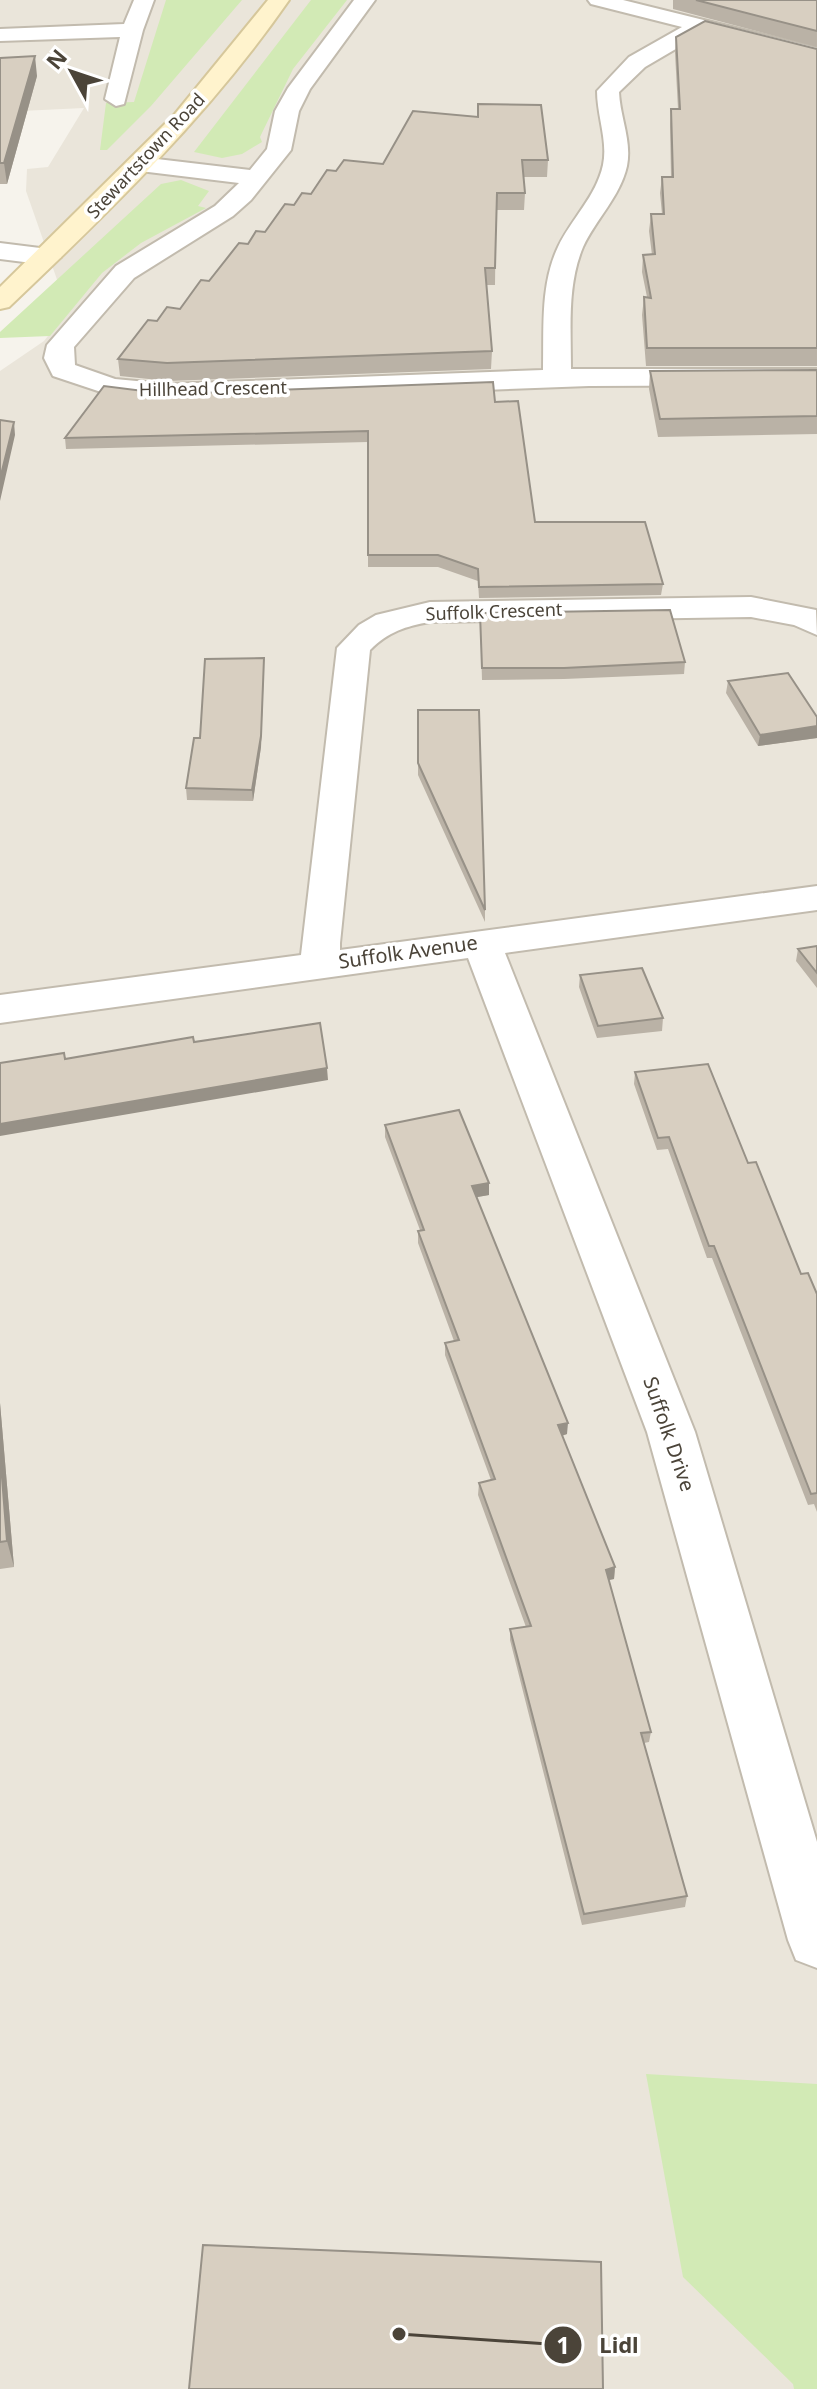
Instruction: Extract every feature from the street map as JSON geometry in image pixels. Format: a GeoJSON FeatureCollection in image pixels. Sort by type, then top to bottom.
{"type":"FeatureCollection","features":[{"type":"Feature","properties":{"kind":"main road","name":"Stewartstown Road"},"geometry":{"type":"LineString","coordinates":[[0,301],[48,257],[182,120],[279,0]]}},
{"type":"Feature","properties":{"kind":"street"},"geometry":{"type":"LineString","coordinates":[[116,99],[132,30],[144,0]]}},
{"type":"Feature","properties":{"kind":"street","name":"Hillhead Crescent"},"geometry":{"type":"LineString","coordinates":[[365,0],[299,88],[287,111],[279,150],[224,211],[125,272],[61,345],[58,358],[63,370],[82,381],[106,387],[157,391],[457,385],[557,378],[817,377]]}},
{"type":"Feature","properties":{"kind":"street"},"geometry":{"type":"LineString","coordinates":[[598,0],[817,55]]}},
{"type":"Feature","properties":{"kind":"street"},"geometry":{"type":"LineString","coordinates":[[557,378],[560,278],[568,252],[610,183],[615,163],[617,144],[608,91],[637,62],[700,26]]}},
{"type":"Feature","properties":{"kind":"street"},"geometry":{"type":"LineString","coordinates":[[0,35],[132,30]]}},
{"type":"Feature","properties":{"kind":"street"},"geometry":{"type":"LineString","coordinates":[[140,164],[254,178]]}},
{"type":"Feature","properties":{"kind":"street"},"geometry":{"type":"LineString","coordinates":[[0,251],[48,257]]}},
{"type":"Feature","properties":{"kind":"street","name":"Suffolk Crescent"},"geometry":{"type":"LineString","coordinates":[[321,964],[320,943],[354,648],[372,628],[398,616],[430,612],[751,607],[804,617],[817,625]]}},
{"type":"Feature","properties":{"kind":"street","name":"Suffolk Avenue"},"geometry":{"type":"LineString","coordinates":[[0,1009],[817,898]]}},
{"type":"Feature","properties":{"kind":"street","name":"Suffolk Drive"},"geometry":{"type":"LineString","coordinates":[[481,942],[671,1432],[817,1940]]}},
{"type":"Feature","properties":{"kind":"shaded area"},"geometry":{"type":"Polygon","coordinates":[[[0,0],[817,0],[817,2389],[0,2389],[0,371],[44,341],[68,311],[26,191],[27,169],[48,167],[84,108],[0,112],[0,0]]]}},
{"type":"Feature","properties":{"kind":"green space"},"geometry":{"type":"Polygon","coordinates":[[[166,0],[242,0],[151,106],[107,150],[100,150],[106,103],[134,102],[166,0]]]}},
{"type":"Feature","properties":{"kind":"green space"},"geometry":{"type":"Polygon","coordinates":[[[311,0],[347,0],[293,69],[260,137],[262,142],[242,154],[222,158],[194,152],[311,0]]]}},
{"type":"Feature","properties":{"kind":"green space"},"geometry":{"type":"Polygon","coordinates":[[[181,180],[209,191],[198,206],[206,208],[141,243],[102,273],[50,336],[0,338],[0,332],[161,184],[181,180]]]}},
{"type":"Feature","properties":{"kind":"green space"},"geometry":{"type":"Polygon","coordinates":[[[646,2074],[817,2084],[817,2389],[794,2389],[793,2384],[683,2277],[646,2074]]]}},
{"type":"Feature","properties":{"kind":"building"},"geometry":{"type":"Polygon","coordinates":[[[696,0],[817,0],[817,31],[696,0]]]}},
{"type":"Feature","properties":{"kind":"building"},"geometry":{"type":"Polygon","coordinates":[[[705,21],[817,49],[817,348],[647,348],[644,297],[651,298],[643,255],[655,254],[651,214],[664,214],[662,177],[673,177],[671,109],[680,109],[676,37],[705,21]]]}},
{"type":"Feature","properties":{"kind":"building"},"geometry":{"type":"Polygon","coordinates":[[[35,56],[4,163],[0,163],[0,58],[35,56]]]}},
{"type":"Feature","properties":{"kind":"building"},"geometry":{"type":"Polygon","coordinates":[[[478,104],[541,105],[548,160],[522,160],[525,193],[497,193],[495,268],[485,268],[492,351],[167,363],[118,359],[148,320],[157,321],[167,307],[180,309],[201,280],[209,281],[239,243],[248,244],[256,231],[265,232],[285,204],[294,205],[302,193],[311,194],[327,170],[336,171],[344,160],[383,164],[413,111],[478,117],[478,104]]]}},
{"type":"Feature","properties":{"kind":"building"},"geometry":{"type":"Polygon","coordinates":[[[817,370],[817,416],[660,419],[650,371],[817,370]]]}},
{"type":"Feature","properties":{"kind":"building"},"geometry":{"type":"Polygon","coordinates":[[[493,382],[495,402],[518,401],[535,522],[645,522],[663,584],[479,587],[478,569],[438,555],[368,555],[368,431],[65,438],[104,386],[167,394],[493,382]]]}},
{"type":"Feature","properties":{"kind":"building"},"geometry":{"type":"Polygon","coordinates":[[[0,420],[14,422],[0,479],[0,420]]]}},
{"type":"Feature","properties":{"kind":"building"},"geometry":{"type":"Polygon","coordinates":[[[670,610],[685,662],[564,668],[482,668],[480,613],[670,610]]]}},
{"type":"Feature","properties":{"kind":"building"},"geometry":{"type":"Polygon","coordinates":[[[264,658],[261,736],[252,790],[186,788],[194,738],[200,738],[205,659],[264,658]]]}},
{"type":"Feature","properties":{"kind":"building"},"geometry":{"type":"Polygon","coordinates":[[[788,673],[817,717],[817,726],[760,735],[728,681],[788,673]]]}},
{"type":"Feature","properties":{"kind":"building"},"geometry":{"type":"Polygon","coordinates":[[[418,710],[479,710],[485,910],[418,763],[418,710]]]}},
{"type":"Feature","properties":{"kind":"building"},"geometry":{"type":"Polygon","coordinates":[[[817,946],[817,973],[798,949],[817,946]]]}},
{"type":"Feature","properties":{"kind":"building"},"geometry":{"type":"Polygon","coordinates":[[[642,968],[663,1018],[598,1026],[580,975],[642,968]]]}},
{"type":"Feature","properties":{"kind":"building"},"geometry":{"type":"Polygon","coordinates":[[[320,1023],[327,1068],[0,1124],[0,1063],[64,1053],[65,1059],[193,1037],[194,1042],[320,1023]]]}},
{"type":"Feature","properties":{"kind":"building"},"geometry":{"type":"Polygon","coordinates":[[[708,1064],[748,1163],[756,1162],[801,1274],[808,1273],[817,1294],[817,1493],[811,1494],[714,1246],[709,1246],[669,1137],[658,1138],[635,1072],[708,1064]]]}},
{"type":"Feature","properties":{"kind":"building"},"geometry":{"type":"Polygon","coordinates":[[[459,1110],[489,1183],[472,1186],[568,1423],[558,1425],[615,1567],[606,1570],[651,1732],[641,1733],[687,1896],[584,1914],[510,1629],[531,1626],[479,1483],[495,1479],[445,1343],[459,1340],[418,1231],[424,1230],[385,1125],[459,1110]]]}},
{"type":"Feature","properties":{"kind":"building"},"geometry":{"type":"Polygon","coordinates":[[[0,1452],[7,1541],[0,1542],[0,1452]]]}},
{"type":"Feature","properties":{"kind":"building"},"geometry":{"type":"Polygon","coordinates":[[[203,2245],[601,2262],[603,2389],[189,2389],[203,2245]]]}},
{"type":"Feature","properties":{"kind":"place","name":"Lidl"},"geometry":{"type":"Point","coordinates":[399,2334]}}]}
